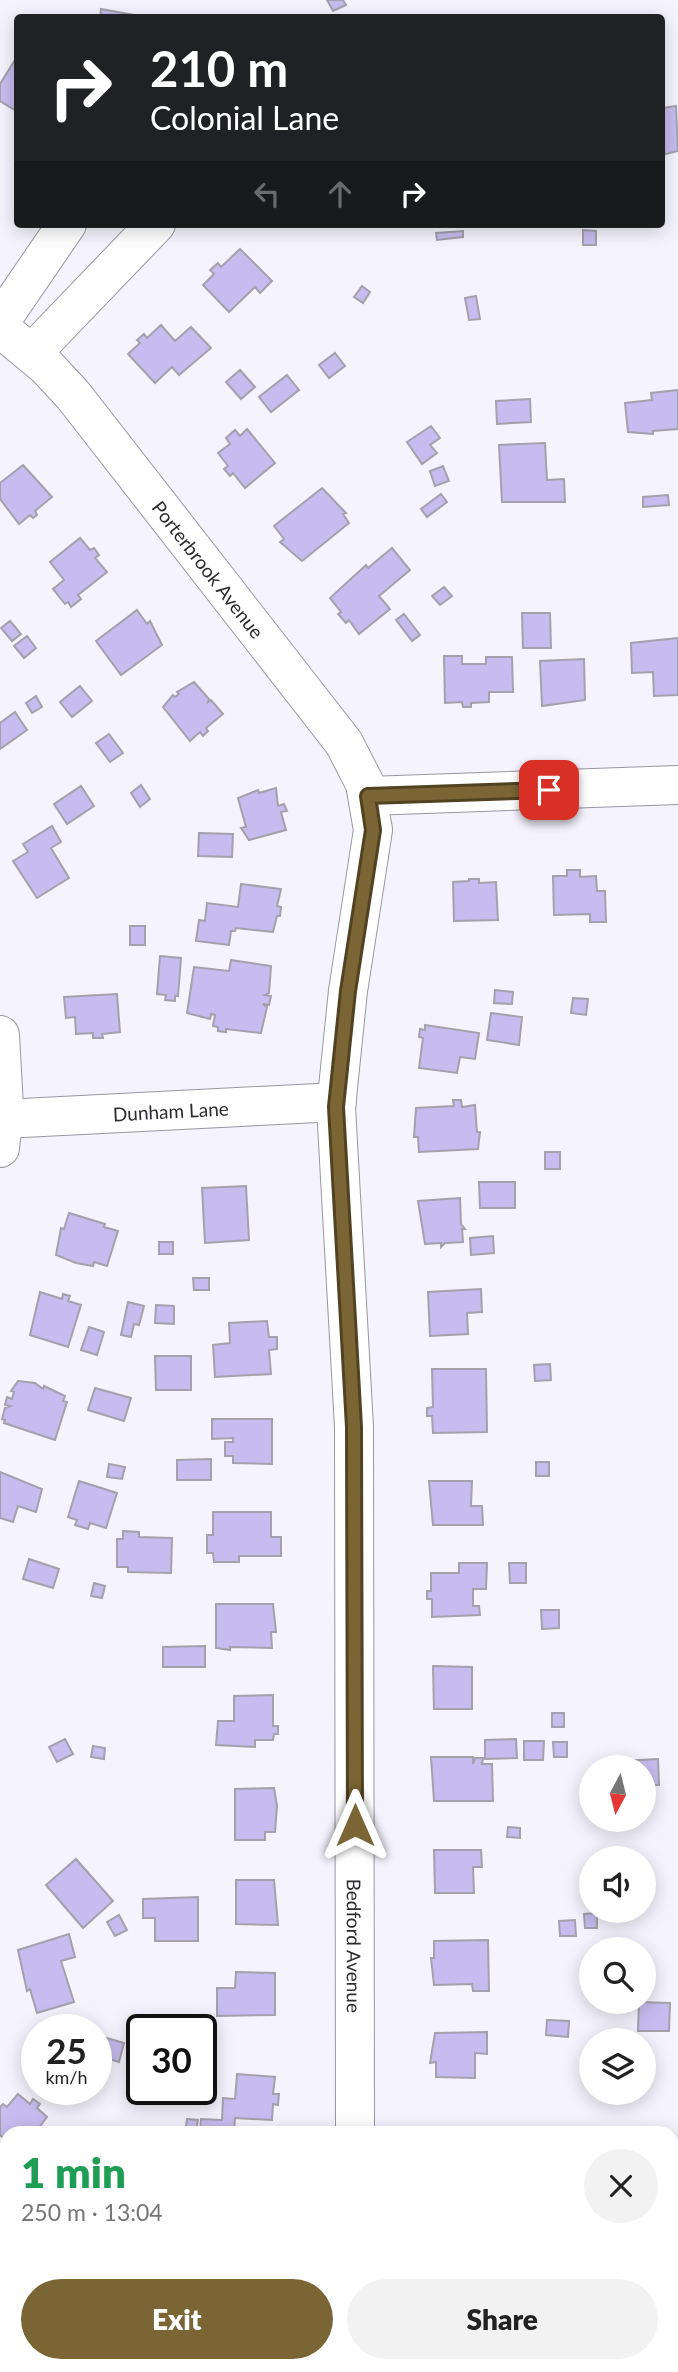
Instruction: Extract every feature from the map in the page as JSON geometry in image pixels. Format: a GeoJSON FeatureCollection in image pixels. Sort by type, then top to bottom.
{"type":"FeatureCollection","features":[{"type":"Feature","properties":{"kind":"street"},"geometry":{"type":"LineString","coordinates":[[0,323],[64,228]]}},
{"type":"Feature","properties":{"kind":"street"},"geometry":{"type":"LineString","coordinates":[[32,353],[152,228]]}},
{"type":"Feature","properties":{"kind":"street","name":"Porterbrook Avenue"},"geometry":{"type":"LineString","coordinates":[[0,328],[32,353],[73,395],[344,743],[356,762],[368,796]]}},
{"type":"Feature","properties":{"kind":"street"},"geometry":{"type":"LineString","coordinates":[[368,796],[678,785]]}},
{"type":"Feature","properties":{"kind":"street","name":"Bedford Avenue"},"geometry":{"type":"LineString","coordinates":[[355,2126],[354,1427],[337,1102],[347,1003],[373,830],[368,796]]}},
{"type":"Feature","properties":{"kind":"street"},"geometry":{"type":"LineString","coordinates":[[0,1035],[4,1074],[2,1134]]}},
{"type":"Feature","properties":{"kind":"street","name":"Dunham Lane"},"geometry":{"type":"LineString","coordinates":[[2,1134],[337,1102]]}},
{"type":"Feature","properties":{"kind":"building"},"geometry":{"type":"Polygon","coordinates":[[[327,0],[343,0],[346,5],[333,11],[327,0]]]}},
{"type":"Feature","properties":{"kind":"building"},"geometry":{"type":"Polygon","coordinates":[[[101,9],[129,14],[100,14],[101,9]]]}},
{"type":"Feature","properties":{"kind":"building"},"geometry":{"type":"Polygon","coordinates":[[[14,62],[14,110],[0,101],[0,84],[14,62]]]}},
{"type":"Feature","properties":{"kind":"building"},"geometry":{"type":"Polygon","coordinates":[[[676,106],[678,151],[665,154],[665,108],[676,106]]]}},
{"type":"Feature","properties":{"kind":"building"},"geometry":{"type":"Polygon","coordinates":[[[583,230],[596,231],[596,245],[583,245],[583,230]]]}},
{"type":"Feature","properties":{"kind":"building"},"geometry":{"type":"Polygon","coordinates":[[[463,231],[463,237],[437,240],[436,233],[463,231]]]}},
{"type":"Feature","properties":{"kind":"building"},"geometry":{"type":"Polygon","coordinates":[[[240,249],[272,281],[260,293],[255,287],[229,312],[203,285],[214,274],[210,270],[218,263],[221,267],[240,249]]]}},
{"type":"Feature","properties":{"kind":"building"},"geometry":{"type":"Polygon","coordinates":[[[362,286],[370,292],[363,303],[354,297],[362,286]]]}},
{"type":"Feature","properties":{"kind":"building"},"geometry":{"type":"Polygon","coordinates":[[[476,296],[480,319],[469,320],[465,298],[476,296]]]}},
{"type":"Feature","properties":{"kind":"building"},"geometry":{"type":"Polygon","coordinates":[[[161,325],[175,341],[191,327],[211,348],[179,375],[172,367],[155,383],[128,354],[140,343],[137,340],[144,334],[147,338],[161,325]]]}},
{"type":"Feature","properties":{"kind":"building"},"geometry":{"type":"Polygon","coordinates":[[[335,353],[345,366],[329,378],[319,365],[335,353]]]}},
{"type":"Feature","properties":{"kind":"building"},"geometry":{"type":"Polygon","coordinates":[[[240,370],[255,387],[241,399],[226,382],[240,370]]]}},
{"type":"Feature","properties":{"kind":"building"},"geometry":{"type":"Polygon","coordinates":[[[287,375],[299,390],[271,412],[259,397],[287,375]]]}},
{"type":"Feature","properties":{"kind":"building"},"geometry":{"type":"Polygon","coordinates":[[[678,390],[678,429],[653,431],[653,434],[628,432],[625,403],[652,400],[651,393],[678,390]]]}},
{"type":"Feature","properties":{"kind":"building"},"geometry":{"type":"Polygon","coordinates":[[[530,399],[531,422],[497,424],[496,401],[530,399]]]}},
{"type":"Feature","properties":{"kind":"building"},"geometry":{"type":"Polygon","coordinates":[[[431,426],[440,438],[430,445],[437,453],[422,464],[407,442],[431,426]]]}},
{"type":"Feature","properties":{"kind":"building"},"geometry":{"type":"Polygon","coordinates":[[[247,429],[275,463],[245,488],[233,473],[230,476],[224,469],[228,466],[218,453],[230,444],[226,438],[235,430],[240,436],[247,429]]]}},
{"type":"Feature","properties":{"kind":"building"},"geometry":{"type":"Polygon","coordinates":[[[545,443],[547,480],[564,479],[565,502],[502,502],[499,445],[545,443]]]}},
{"type":"Feature","properties":{"kind":"building"},"geometry":{"type":"Polygon","coordinates":[[[23,465],[52,497],[35,511],[37,515],[33,518],[30,515],[19,524],[0,499],[0,483],[23,465]]]}},
{"type":"Feature","properties":{"kind":"building"},"geometry":{"type":"Polygon","coordinates":[[[443,466],[449,481],[435,486],[430,471],[443,466]]]}},
{"type":"Feature","properties":{"kind":"building"},"geometry":{"type":"Polygon","coordinates":[[[322,488],[346,513],[343,514],[349,523],[302,561],[280,542],[284,539],[274,526],[322,488]]]}},
{"type":"Feature","properties":{"kind":"building"},"geometry":{"type":"Polygon","coordinates":[[[441,494],[447,502],[427,517],[421,509],[441,494]]]}},
{"type":"Feature","properties":{"kind":"building"},"geometry":{"type":"Polygon","coordinates":[[[668,495],[669,505],[643,507],[643,497],[668,495]]]}},
{"type":"Feature","properties":{"kind":"building"},"geometry":{"type":"Polygon","coordinates":[[[80,538],[90,550],[94,548],[99,555],[95,558],[107,572],[78,595],[81,599],[71,607],[68,602],[65,604],[53,589],[64,580],[50,562],[80,538]]]}},
{"type":"Feature","properties":{"kind":"building"},"geometry":{"type":"Polygon","coordinates":[[[392,548],[410,570],[379,596],[390,609],[359,634],[349,620],[346,623],[338,614],[341,612],[330,598],[366,565],[368,568],[392,548]]]}},
{"type":"Feature","properties":{"kind":"building"},"geometry":{"type":"Polygon","coordinates":[[[444,587],[452,596],[440,605],[432,596],[444,587]]]}},
{"type":"Feature","properties":{"kind":"building"},"geometry":{"type":"Polygon","coordinates":[[[137,610],[147,624],[150,621],[162,645],[121,675],[96,641],[137,610]]]}},
{"type":"Feature","properties":{"kind":"building"},"geometry":{"type":"Polygon","coordinates":[[[522,613],[550,613],[551,648],[523,648],[522,613]]]}},
{"type":"Feature","properties":{"kind":"building"},"geometry":{"type":"Polygon","coordinates":[[[404,614],[420,635],[412,641],[396,620],[404,614]]]}},
{"type":"Feature","properties":{"kind":"building"},"geometry":{"type":"Polygon","coordinates":[[[10,621],[21,634],[12,641],[1,628],[10,621]]]}},
{"type":"Feature","properties":{"kind":"building"},"geometry":{"type":"Polygon","coordinates":[[[27,636],[36,648],[24,658],[14,646],[27,636]]]}},
{"type":"Feature","properties":{"kind":"building"},"geometry":{"type":"Polygon","coordinates":[[[678,638],[678,695],[654,696],[653,672],[632,673],[631,643],[678,638]]]}},
{"type":"Feature","properties":{"kind":"building"},"geometry":{"type":"Polygon","coordinates":[[[444,656],[462,656],[462,664],[486,664],[486,657],[512,657],[513,692],[489,692],[489,702],[471,703],[471,707],[463,707],[462,702],[445,703],[444,656]]]}},
{"type":"Feature","properties":{"kind":"building"},"geometry":{"type":"Polygon","coordinates":[[[584,659],[585,700],[542,706],[540,661],[584,659]]]}},
{"type":"Feature","properties":{"kind":"building"},"geometry":{"type":"Polygon","coordinates":[[[194,682],[209,699],[208,702],[211,700],[223,714],[206,728],[208,731],[203,736],[200,732],[190,741],[163,707],[173,695],[175,697],[179,694],[177,692],[194,682]]]}},
{"type":"Feature","properties":{"kind":"building"},"geometry":{"type":"Polygon","coordinates":[[[80,686],[92,701],[72,717],[60,702],[80,686]]]}},
{"type":"Feature","properties":{"kind":"building"},"geometry":{"type":"Polygon","coordinates":[[[36,696],[42,707],[32,713],[26,703],[36,696]]]}},
{"type":"Feature","properties":{"kind":"building"},"geometry":{"type":"Polygon","coordinates":[[[15,712],[27,730],[0,749],[0,723],[15,712]]]}},
{"type":"Feature","properties":{"kind":"building"},"geometry":{"type":"Polygon","coordinates":[[[109,734],[123,753],[110,762],[96,743],[109,734]]]}},
{"type":"Feature","properties":{"kind":"building"},"geometry":{"type":"Polygon","coordinates":[[[141,785],[150,799],[140,807],[131,793],[141,785]]]}},
{"type":"Feature","properties":{"kind":"building"},"geometry":{"type":"Polygon","coordinates":[[[81,786],[94,806],[67,824],[54,804],[81,786]]]}},
{"type":"Feature","properties":{"kind":"building"},"geometry":{"type":"Polygon","coordinates":[[[276,788],[278,806],[284,804],[287,811],[281,812],[286,830],[249,840],[241,828],[246,827],[238,798],[258,790],[259,793],[276,788]]]}},
{"type":"Feature","properties":{"kind":"building"},"geometry":{"type":"Polygon","coordinates":[[[52,826],[61,842],[51,848],[69,878],[37,898],[13,861],[28,852],[23,844],[52,826]]]}},
{"type":"Feature","properties":{"kind":"building"},"geometry":{"type":"Polygon","coordinates":[[[199,833],[233,834],[232,857],[198,856],[199,833]]]}},
{"type":"Feature","properties":{"kind":"building"},"geometry":{"type":"Polygon","coordinates":[[[567,870],[580,870],[580,877],[596,876],[597,891],[605,891],[606,922],[590,922],[590,914],[554,915],[553,876],[567,876],[567,870]]]}},
{"type":"Feature","properties":{"kind":"building"},"geometry":{"type":"Polygon","coordinates":[[[479,879],[479,883],[496,882],[498,920],[454,921],[453,882],[479,879]]]}},
{"type":"Feature","properties":{"kind":"building"},"geometry":{"type":"Polygon","coordinates":[[[241,884],[281,889],[277,906],[281,907],[280,916],[277,916],[273,932],[236,928],[231,931],[229,945],[196,941],[199,920],[205,921],[207,903],[238,907],[241,884]]]}},
{"type":"Feature","properties":{"kind":"building"},"geometry":{"type":"Polygon","coordinates":[[[130,926],[145,926],[145,945],[130,945],[130,926]]]}},
{"type":"Feature","properties":{"kind":"building"},"geometry":{"type":"Polygon","coordinates":[[[160,956],[181,958],[178,996],[175,996],[175,1001],[165,1000],[166,995],[157,994],[160,956]]]}},
{"type":"Feature","properties":{"kind":"building"},"geometry":{"type":"Polygon","coordinates":[[[231,960],[271,966],[269,993],[265,995],[271,996],[269,1005],[263,1004],[267,1007],[261,1033],[226,1029],[226,1032],[218,1031],[218,1027],[213,1026],[215,1015],[211,1014],[210,1019],[187,1013],[194,967],[229,971],[231,960]]]}},
{"type":"Feature","properties":{"kind":"building"},"geometry":{"type":"Polygon","coordinates":[[[495,990],[513,992],[512,1004],[494,1003],[495,990]]]}},
{"type":"Feature","properties":{"kind":"building"},"geometry":{"type":"Polygon","coordinates":[[[117,994],[120,1032],[102,1034],[103,1038],[93,1038],[93,1033],[76,1034],[75,1017],[66,1018],[64,997],[117,994]]]}},
{"type":"Feature","properties":{"kind":"building"},"geometry":{"type":"Polygon","coordinates":[[[573,998],[588,999],[586,1015],[571,1013],[573,998]]]}},
{"type":"Feature","properties":{"kind":"building"},"geometry":{"type":"Polygon","coordinates":[[[491,1013],[522,1017],[519,1045],[487,1040],[491,1013]]]}},
{"type":"Feature","properties":{"kind":"building"},"geometry":{"type":"Polygon","coordinates":[[[425,1025],[479,1033],[475,1059],[460,1057],[457,1073],[419,1068],[423,1038],[419,1037],[420,1029],[425,1030],[425,1025]]]}},
{"type":"Feature","properties":{"kind":"building"},"geometry":{"type":"Polygon","coordinates":[[[453,1100],[461,1100],[462,1107],[475,1105],[477,1132],[480,1132],[478,1149],[419,1152],[418,1137],[414,1137],[416,1108],[454,1106],[453,1100]]]}},
{"type":"Feature","properties":{"kind":"building"},"geometry":{"type":"Polygon","coordinates":[[[545,1152],[560,1152],[560,1169],[545,1169],[545,1152]]]}},
{"type":"Feature","properties":{"kind":"building"},"geometry":{"type":"Polygon","coordinates":[[[479,1182],[515,1182],[515,1208],[480,1208],[479,1182]]]}},
{"type":"Feature","properties":{"kind":"building"},"geometry":{"type":"Polygon","coordinates":[[[246,1186],[249,1240],[205,1243],[202,1188],[246,1186]]]}},
{"type":"Feature","properties":{"kind":"building"},"geometry":{"type":"Polygon","coordinates":[[[460,1198],[461,1224],[465,1229],[462,1229],[463,1242],[445,1243],[441,1247],[441,1243],[425,1244],[418,1201],[460,1198]]]}},
{"type":"Feature","properties":{"kind":"building"},"geometry":{"type":"Polygon","coordinates":[[[69,1213],[118,1231],[107,1266],[94,1262],[93,1266],[76,1263],[56,1255],[61,1228],[64,1229],[69,1213]]]}},
{"type":"Feature","properties":{"kind":"building"},"geometry":{"type":"Polygon","coordinates":[[[493,1236],[494,1253],[471,1255],[470,1238],[493,1236]]]}},
{"type":"Feature","properties":{"kind":"building"},"geometry":{"type":"Polygon","coordinates":[[[159,1242],[173,1242],[173,1254],[159,1254],[159,1242]]]}},
{"type":"Feature","properties":{"kind":"building"},"geometry":{"type":"Polygon","coordinates":[[[193,1278],[209,1278],[209,1290],[194,1290],[193,1278]]]}},
{"type":"Feature","properties":{"kind":"building"},"geometry":{"type":"Polygon","coordinates":[[[481,1289],[482,1312],[467,1313],[468,1334],[430,1336],[428,1292],[481,1289]]]}},
{"type":"Feature","properties":{"kind":"building"},"geometry":{"type":"Polygon","coordinates":[[[40,1292],[62,1299],[63,1294],[70,1296],[68,1301],[81,1305],[68,1347],[30,1335],[40,1292]]]}},
{"type":"Feature","properties":{"kind":"building"},"geometry":{"type":"Polygon","coordinates":[[[128,1302],[144,1306],[139,1325],[134,1324],[131,1337],[121,1335],[128,1302]]]}},
{"type":"Feature","properties":{"kind":"building"},"geometry":{"type":"Polygon","coordinates":[[[156,1305],[174,1306],[174,1324],[155,1323],[156,1305]]]}},
{"type":"Feature","properties":{"kind":"building"},"geometry":{"type":"Polygon","coordinates":[[[267,1321],[269,1337],[277,1337],[277,1349],[269,1350],[271,1374],[215,1377],[213,1345],[230,1343],[229,1323],[267,1321]]]}},
{"type":"Feature","properties":{"kind":"building"},"geometry":{"type":"Polygon","coordinates":[[[89,1327],[104,1332],[97,1355],[81,1350],[89,1327]]]}},
{"type":"Feature","properties":{"kind":"building"},"geometry":{"type":"Polygon","coordinates":[[[155,1356],[191,1356],[191,1390],[156,1390],[155,1356]]]}},
{"type":"Feature","properties":{"kind":"building"},"geometry":{"type":"Polygon","coordinates":[[[550,1364],[551,1380],[535,1381],[534,1365],[550,1364]]]}},
{"type":"Feature","properties":{"kind":"building"},"geometry":{"type":"Polygon","coordinates":[[[432,1369],[486,1369],[487,1432],[433,1433],[432,1416],[427,1416],[427,1408],[433,1407],[432,1369]]]}},
{"type":"Feature","properties":{"kind":"building"},"geometry":{"type":"Polygon","coordinates":[[[18,1381],[35,1383],[43,1389],[44,1386],[65,1396],[63,1401],[67,1402],[55,1440],[4,1423],[5,1420],[2,1419],[5,1408],[10,1406],[5,1405],[7,1397],[12,1399],[14,1392],[11,1391],[18,1381]]]}},
{"type":"Feature","properties":{"kind":"building"},"geometry":{"type":"Polygon","coordinates":[[[95,1388],[131,1398],[124,1421],[88,1410],[95,1388]]]}},
{"type":"Feature","properties":{"kind":"building"},"geometry":{"type":"Polygon","coordinates":[[[212,1419],[272,1419],[272,1464],[233,1463],[233,1456],[225,1456],[225,1442],[233,1442],[233,1438],[212,1439],[212,1419]]]}},
{"type":"Feature","properties":{"kind":"building"},"geometry":{"type":"Polygon","coordinates":[[[211,1459],[211,1480],[177,1480],[177,1460],[211,1459]]]}},
{"type":"Feature","properties":{"kind":"building"},"geometry":{"type":"Polygon","coordinates":[[[536,1462],[549,1462],[549,1476],[536,1476],[536,1462]]]}},
{"type":"Feature","properties":{"kind":"building"},"geometry":{"type":"Polygon","coordinates":[[[109,1464],[125,1467],[122,1479],[107,1477],[109,1464]]]}},
{"type":"Feature","properties":{"kind":"building"},"geometry":{"type":"Polygon","coordinates":[[[0,1472],[42,1489],[36,1512],[18,1506],[13,1522],[0,1518],[0,1472]]]}},
{"type":"Feature","properties":{"kind":"building"},"geometry":{"type":"Polygon","coordinates":[[[79,1481],[117,1493],[106,1528],[90,1523],[88,1529],[75,1525],[77,1520],[68,1517],[79,1481]]]}},
{"type":"Feature","properties":{"kind":"building"},"geometry":{"type":"Polygon","coordinates":[[[429,1481],[472,1481],[471,1506],[482,1506],[483,1525],[433,1525],[429,1481]]]}},
{"type":"Feature","properties":{"kind":"building"},"geometry":{"type":"Polygon","coordinates":[[[213,1512],[271,1512],[271,1537],[281,1537],[281,1556],[239,1556],[239,1562],[214,1562],[213,1553],[207,1553],[207,1535],[213,1535],[213,1512]]]}},
{"type":"Feature","properties":{"kind":"building"},"geometry":{"type":"Polygon","coordinates":[[[123,1531],[139,1532],[139,1537],[172,1538],[171,1573],[128,1572],[128,1567],[117,1567],[117,1539],[123,1539],[123,1531]]]}},
{"type":"Feature","properties":{"kind":"building"},"geometry":{"type":"Polygon","coordinates":[[[29,1559],[59,1569],[53,1588],[23,1579],[29,1559]]]}},
{"type":"Feature","properties":{"kind":"building"},"geometry":{"type":"Polygon","coordinates":[[[459,1563],[487,1563],[486,1589],[473,1589],[473,1606],[479,1606],[480,1615],[432,1617],[432,1599],[427,1599],[427,1591],[431,1591],[431,1573],[459,1573],[459,1563]]]}},
{"type":"Feature","properties":{"kind":"building"},"geometry":{"type":"Polygon","coordinates":[[[509,1563],[526,1563],[526,1583],[510,1583],[509,1563]]]}},
{"type":"Feature","properties":{"kind":"building"},"geometry":{"type":"Polygon","coordinates":[[[94,1583],[105,1586],[102,1598],[91,1596],[94,1583]]]}},
{"type":"Feature","properties":{"kind":"building"},"geometry":{"type":"Polygon","coordinates":[[[216,1604],[273,1604],[276,1632],[271,1632],[272,1648],[216,1648],[216,1604]]]}},
{"type":"Feature","properties":{"kind":"building"},"geometry":{"type":"Polygon","coordinates":[[[541,1610],[559,1610],[559,1628],[542,1629],[541,1610]]]}},
{"type":"Feature","properties":{"kind":"building"},"geometry":{"type":"Polygon","coordinates":[[[205,1646],[205,1667],[163,1667],[163,1647],[205,1646]]]}},
{"type":"Feature","properties":{"kind":"building"},"geometry":{"type":"Polygon","coordinates":[[[433,1666],[472,1667],[472,1709],[434,1709],[433,1666]]]}},
{"type":"Feature","properties":{"kind":"building"},"geometry":{"type":"Polygon","coordinates":[[[273,1695],[273,1726],[278,1726],[278,1734],[274,1734],[273,1740],[255,1740],[255,1747],[216,1745],[218,1721],[234,1721],[234,1696],[273,1695]]]}},
{"type":"Feature","properties":{"kind":"building"},"geometry":{"type":"Polygon","coordinates":[[[552,1713],[564,1713],[564,1727],[552,1727],[552,1713]]]}},
{"type":"Feature","properties":{"kind":"building"},"geometry":{"type":"Polygon","coordinates":[[[65,1739],[73,1754],[57,1762],[49,1747],[65,1739]]]}},
{"type":"Feature","properties":{"kind":"building"},"geometry":{"type":"Polygon","coordinates":[[[516,1739],[517,1758],[485,1759],[485,1740],[516,1739]]]}},
{"type":"Feature","properties":{"kind":"building"},"geometry":{"type":"Polygon","coordinates":[[[524,1741],[544,1741],[543,1760],[524,1760],[524,1741]]]}},
{"type":"Feature","properties":{"kind":"building"},"geometry":{"type":"Polygon","coordinates":[[[553,1742],[567,1742],[567,1757],[554,1757],[553,1742]]]}},
{"type":"Feature","properties":{"kind":"building"},"geometry":{"type":"Polygon","coordinates":[[[93,1746],[105,1748],[104,1759],[91,1757],[93,1746]]]}},
{"type":"Feature","properties":{"kind":"building"},"geometry":{"type":"Polygon","coordinates":[[[431,1757],[473,1757],[473,1764],[475,1758],[483,1758],[482,1764],[492,1764],[493,1801],[434,1801],[431,1757]]]}},
{"type":"Feature","properties":{"kind":"building"},"geometry":{"type":"Polygon","coordinates":[[[658,1759],[659,1785],[656,1785],[658,1759]]]}},
{"type":"Feature","properties":{"kind":"building"},"geometry":{"type":"Polygon","coordinates":[[[274,1788],[277,1806],[275,1832],[265,1832],[265,1840],[235,1840],[235,1789],[274,1788]]]}},
{"type":"Feature","properties":{"kind":"building"},"geometry":{"type":"Polygon","coordinates":[[[508,1827],[520,1828],[520,1838],[507,1837],[508,1827]]]}},
{"type":"Feature","properties":{"kind":"building"},"geometry":{"type":"Polygon","coordinates":[[[434,1850],[481,1850],[482,1867],[473,1867],[474,1893],[435,1893],[434,1850]]]}},
{"type":"Feature","properties":{"kind":"building"},"geometry":{"type":"Polygon","coordinates":[[[76,1859],[113,1901],[83,1928],[46,1885],[76,1859]]]}},
{"type":"Feature","properties":{"kind":"building"},"geometry":{"type":"Polygon","coordinates":[[[236,1880],[274,1880],[278,1925],[236,1924],[236,1880]]]}},
{"type":"Feature","properties":{"kind":"building"},"geometry":{"type":"Polygon","coordinates":[[[198,1897],[198,1941],[155,1941],[155,1918],[143,1918],[143,1899],[198,1897]]]}},
{"type":"Feature","properties":{"kind":"building"},"geometry":{"type":"Polygon","coordinates":[[[119,1915],[127,1930],[115,1936],[107,1922],[119,1915]]]}},
{"type":"Feature","properties":{"kind":"building"},"geometry":{"type":"Polygon","coordinates":[[[575,1920],[576,1936],[560,1936],[559,1921],[575,1920]]]}},
{"type":"Feature","properties":{"kind":"building"},"geometry":{"type":"Polygon","coordinates":[[[585,1923],[597,1923],[597,1928],[585,1928],[585,1923]]]}},
{"type":"Feature","properties":{"kind":"building"},"geometry":{"type":"Polygon","coordinates":[[[69,1934],[75,1957],[61,1961],[74,2002],[37,2013],[30,1989],[27,1991],[18,1950],[69,1934]]]}},
{"type":"Feature","properties":{"kind":"building"},"geometry":{"type":"Polygon","coordinates":[[[488,1940],[489,1991],[473,1991],[472,1984],[434,1985],[431,1958],[434,1958],[434,1941],[488,1940]]]}},
{"type":"Feature","properties":{"kind":"building"},"geometry":{"type":"Polygon","coordinates":[[[236,1972],[275,1973],[275,2015],[217,2016],[217,1988],[235,1988],[236,1972]]]}},
{"type":"Feature","properties":{"kind":"building"},"geometry":{"type":"Polygon","coordinates":[[[656,2003],[670,2003],[669,2031],[638,2028],[639,2014],[656,2014],[656,2003]]]}},
{"type":"Feature","properties":{"kind":"building"},"geometry":{"type":"Polygon","coordinates":[[[547,2020],[569,2021],[568,2037],[546,2035],[547,2020]]]}},
{"type":"Feature","properties":{"kind":"building"},"geometry":{"type":"Polygon","coordinates":[[[487,2032],[487,2054],[475,2053],[475,2078],[436,2077],[436,2062],[430,2063],[435,2033],[487,2032]]]}},
{"type":"Feature","properties":{"kind":"building"},"geometry":{"type":"Polygon","coordinates":[[[112,2040],[124,2043],[119,2062],[112,2060],[112,2040]]]}},
{"type":"Feature","properties":{"kind":"building"},"geometry":{"type":"Polygon","coordinates":[[[237,2074],[275,2077],[273,2094],[279,2094],[278,2105],[273,2104],[272,2120],[235,2118],[234,2126],[200,2126],[201,2119],[222,2120],[223,2098],[235,2099],[237,2074]]]}},
{"type":"Feature","properties":{"kind":"building"},"geometry":{"type":"Polygon","coordinates":[[[18,2094],[21,2096],[21,2105],[39,2105],[37,2108],[47,2117],[40,2126],[0,2126],[0,2107],[3,2104],[7,2107],[18,2094]]]}},
{"type":"Feature","properties":{"kind":"building"},"geometry":{"type":"Polygon","coordinates":[[[187,2119],[198,2120],[197,2126],[186,2126],[187,2119]]]}},
{"type":"Feature","properties":{"kind":"route"},"geometry":{"type":"LineString","coordinates":[[355,1825],[354,1427],[336,1107],[348,991],[373,830],[368,796],[549,790]]}}]}
